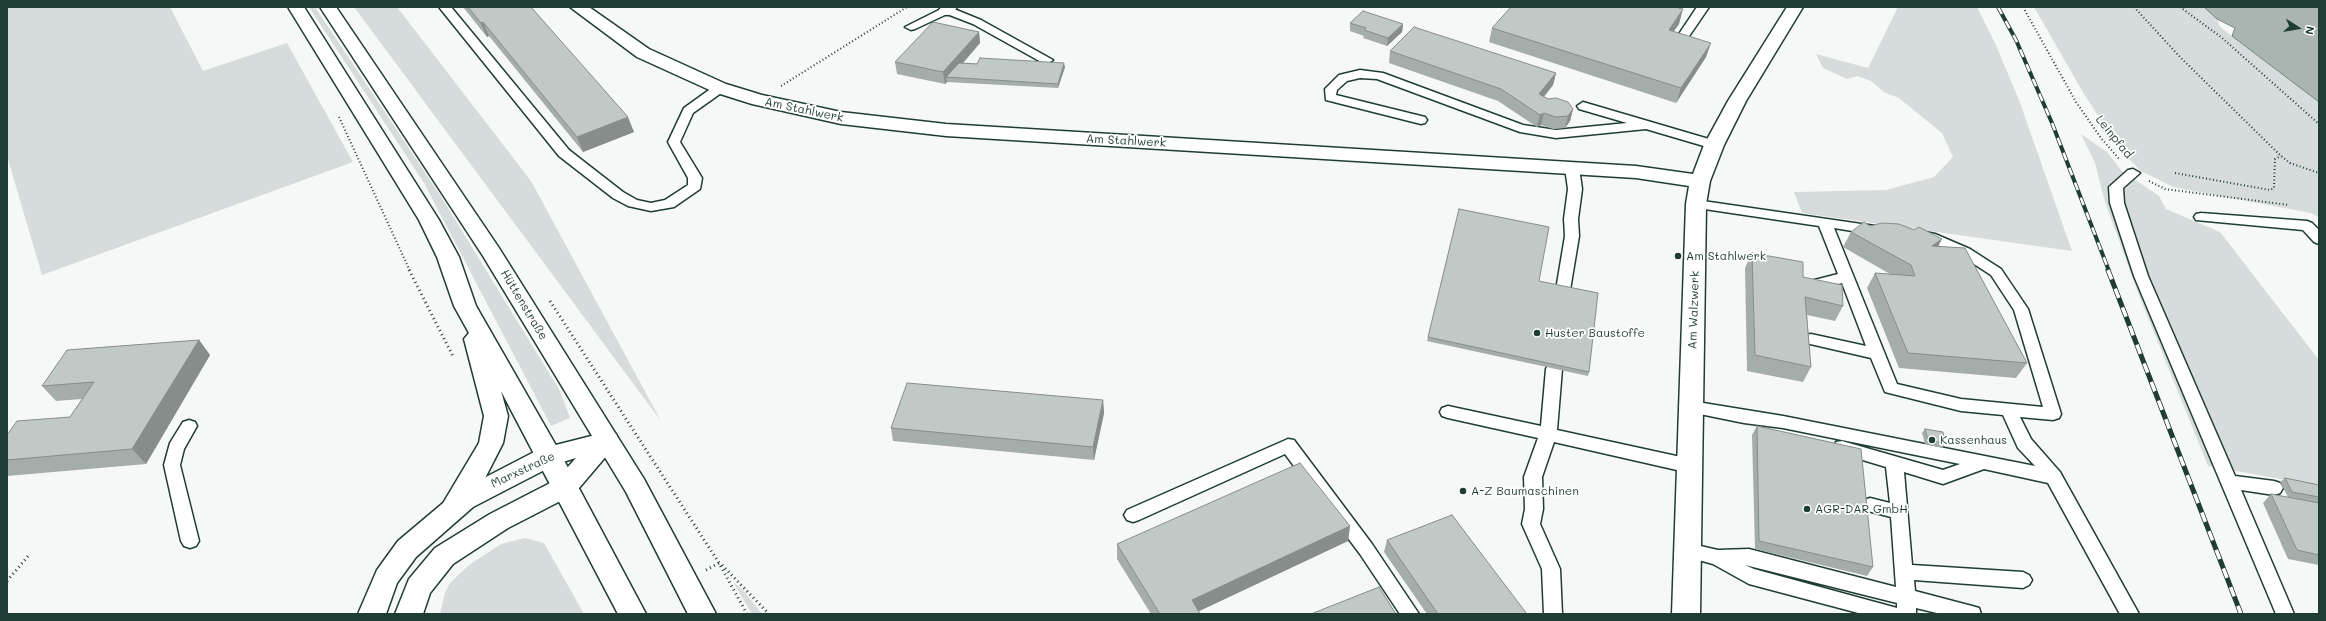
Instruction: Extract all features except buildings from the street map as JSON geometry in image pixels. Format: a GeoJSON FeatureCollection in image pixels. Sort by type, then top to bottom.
{"type":"FeatureCollection","features":[{"type":"Feature","properties":{"kind":"street"},"geometry":{"type":"LineString","coordinates":[[296,7],[412,190],[448,257],[465,306],[496,416],[491,443],[471,482],[452,510]]}},
{"type":"Feature","properties":{"kind":"street","name":"Hüttenstraße"},"geometry":{"type":"LineString","coordinates":[[328,7],[492,253],[635,486],[702,614]]}},
{"type":"Feature","properties":{"kind":"street","name":"Am Stahlwerk"},"geometry":{"type":"LineString","coordinates":[[578,7],[643,53],[720,88],[758,100],[841,118],[901,127],[1636,172],[1700,181]]}},
{"type":"Feature","properties":{"kind":"street","name":"Am Walzwerk"},"geometry":{"type":"LineString","coordinates":[[1686,614],[1696,204],[1700,181],[1714,144],[1788,8]]}},
{"type":"Feature","properties":{"kind":"street"},"geometry":{"type":"LineString","coordinates":[[465,306],[549,456],[632,614]]}},
{"type":"Feature","properties":{"kind":"street"},"geometry":{"type":"LineString","coordinates":[[409,614],[419,587],[444,556],[499,521],[565,487],[607,441]]}},
{"type":"Feature","properties":{"kind":"street","name":"Marxstraße"},"geometry":{"type":"LineString","coordinates":[[372,614],[378,594],[394,566],[415,540],[452,510],[477,493],[549,456],[607,441]]}},
{"type":"Feature","properties":{"kind":"lane"},"geometry":{"type":"LineString","coordinates":[[446,7],[564,154],[618,195],[633,203],[651,207],[669,204],[684,195],[694,186],[695,178],[674,142],[688,111],[720,88]]}},
{"type":"Feature","properties":{"kind":"lane"},"geometry":{"type":"LineString","coordinates":[[1677,46],[1703,7]]}},
{"type":"Feature","properties":{"kind":"lane"},"geometry":{"type":"LineString","coordinates":[[911,27],[948,8],[1047,60]]}},
{"type":"Feature","properties":{"kind":"lane"},"geometry":{"type":"LineString","coordinates":[[1421,120],[1330,97],[1331,89],[1343,78],[1360,74],[1379,76],[1538,132],[1570,134],[1646,125]]}},
{"type":"Feature","properties":{"kind":"lane"},"geometry":{"type":"LineString","coordinates":[[1583,106],[1714,144]]}},
{"type":"Feature","properties":{"kind":"lane"},"geometry":{"type":"LineString","coordinates":[[1563,290],[1572,236],[1571,219],[1575,189],[1572,168]]}},
{"type":"Feature","properties":{"kind":"lane"},"geometry":{"type":"LineString","coordinates":[[2132,172],[2116,187],[2117,203],[2142,276],[2284,614]]}},
{"type":"Feature","properties":{"kind":"lane"},"geometry":{"type":"LineString","coordinates":[[1696,204],[1892,232]]}},
{"type":"Feature","properties":{"kind":"lane"},"geometry":{"type":"LineString","coordinates":[[2201,217],[2307,226],[2319,239]]}},
{"type":"Feature","properties":{"kind":"lane"},"geometry":{"type":"LineString","coordinates":[[1825,223],[1892,388],[1961,405],[2053,414],[2021,309],[1996,272],[1965,252],[1930,237],[1907,234]]}},
{"type":"Feature","properties":{"kind":"lane"},"geometry":{"type":"LineString","coordinates":[[1807,287],[1846,277]]}},
{"type":"Feature","properties":{"kind":"lane"},"geometry":{"type":"LineString","coordinates":[[1811,338],[1877,354]]}},
{"type":"Feature","properties":{"kind":"lane"},"geometry":{"type":"LineString","coordinates":[[1553,614],[1551,569],[1531,524],[1534,509],[1533,477],[1548,434],[1554,369]]}},
{"type":"Feature","properties":{"kind":"lane"},"geometry":{"type":"LineString","coordinates":[[1691,407],[1744,417],[1783,422],[2054,477]]}},
{"type":"Feature","properties":{"kind":"lane"},"geometry":{"type":"LineString","coordinates":[[2009,410],[2024,442],[2054,477],[2130,614]]}},
{"type":"Feature","properties":{"kind":"lane"},"geometry":{"type":"LineString","coordinates":[[1448,412],[1690,466]]}},
{"type":"Feature","properties":{"kind":"lane"},"geometry":{"type":"LineString","coordinates":[[1744,417],[1779,433],[1859,451],[1943,477],[1984,463]]}},
{"type":"Feature","properties":{"kind":"lane"},"geometry":{"type":"LineString","coordinates":[[189,426],[176,448],[172,465],[190,541]]}},
{"type":"Feature","properties":{"kind":"lane"},"geometry":{"type":"LineString","coordinates":[[1133,515],[1288,445],[1366,549],[1410,614]]}},
{"type":"Feature","properties":{"kind":"lane"},"geometry":{"type":"LineString","coordinates":[[1894,462],[1900,512],[1907,606]]}},
{"type":"Feature","properties":{"kind":"lane"},"geometry":{"type":"LineString","coordinates":[[2229,482],[2274,488]]}},
{"type":"Feature","properties":{"kind":"lane"},"geometry":{"type":"LineString","coordinates":[[1870,505],[1900,512]]}},
{"type":"Feature","properties":{"kind":"lane"},"geometry":{"type":"LineString","coordinates":[[1687,550],[1718,558],[1749,576],[1892,614]]}},
{"type":"Feature","properties":{"kind":"lane"},"geometry":{"type":"LineString","coordinates":[[1718,558],[1749,557],[1882,591],[1907,606],[1972,614]]}},
{"type":"Feature","properties":{"kind":"lane"},"geometry":{"type":"LineString","coordinates":[[1905,572],[2023,580]]}},
{"type":"Feature","properties":{"kind":"path"},"geometry":{"type":"LineString","coordinates":[[758,100],[907,7]]}},
{"type":"Feature","properties":{"kind":"path","name":"Leinpfad"},"geometry":{"type":"LineString","coordinates":[[2022,7],[2076,102],[2110,149],[2132,172],[2165,189],[2296,206]]}},
{"type":"Feature","properties":{"kind":"path"},"geometry":{"type":"LineString","coordinates":[[2134,7],[2180,57],[2281,156],[2290,163],[2319,174]]}},
{"type":"Feature","properties":{"kind":"path"},"geometry":{"type":"LineString","coordinates":[[2180,7],[2221,37],[2319,124]]}},
{"type":"Feature","properties":{"kind":"path"},"geometry":{"type":"LineString","coordinates":[[338,115],[393,238],[456,363]]}},
{"type":"Feature","properties":{"kind":"path"},"geometry":{"type":"LineString","coordinates":[[2175,173],[2270,190],[2274,188],[2275,159],[2281,156]]}},
{"type":"Feature","properties":{"kind":"path"},"geometry":{"type":"LineString","coordinates":[[617,402],[719,562],[747,614]]}},
{"type":"Feature","properties":{"kind":"path"},"geometry":{"type":"LineString","coordinates":[[7,581],[29,555]]}},
{"type":"Feature","properties":{"kind":"path"},"geometry":{"type":"LineString","coordinates":[[719,562],[769,614]]}},
{"type":"Feature","properties":{"kind":"shaded area"},"geometry":{"type":"Polygon","coordinates":[[[7,7],[170,7],[203,71],[287,43],[353,162],[42,275],[7,156],[7,7]]]}},
{"type":"Feature","properties":{"kind":"shaded area"},"geometry":{"type":"Polygon","coordinates":[[[309,7],[315,7],[440,195],[560,391],[570,418],[551,426],[424,183],[309,7]]]}},
{"type":"Feature","properties":{"kind":"shaded area"},"geometry":{"type":"Polygon","coordinates":[[[354,7],[397,7],[531,181],[661,421],[354,7]]]}},
{"type":"Feature","properties":{"kind":"shaded area"},"geometry":{"type":"Polygon","coordinates":[[[1898,7],[1977,7],[1995,43],[2019,100],[2072,251],[1802,213],[1794,192],[1886,190],[1934,177],[1953,157],[1942,133],[1899,98],[1884,92],[1871,81],[1857,76],[1847,79],[1823,68],[1816,54],[1868,68],[1898,7]]]}},
{"type":"Feature","properties":{"kind":"shaded area"},"geometry":{"type":"Polygon","coordinates":[[[2034,7],[2204,7],[2217,19],[2220,27],[2319,102],[2319,217],[2311,213],[2173,187],[2141,171],[2121,151],[2084,94],[2034,7]]]}},
{"type":"Feature","properties":{"kind":"shaded area"},"geometry":{"type":"Polygon","coordinates":[[[2204,7],[2319,7],[2319,102],[2232,36],[2235,28],[2217,19],[2204,7]]]}},
{"type":"Feature","properties":{"kind":"shaded area"},"geometry":{"type":"Polygon","coordinates":[[[2081,134],[2107,152],[2122,171],[2159,196],[2166,209],[2220,232],[2319,360],[2319,486],[2208,466],[2138,293],[2105,202],[2095,163],[2081,134]]]}},
{"type":"Feature","properties":{"kind":"shaded area"},"geometry":{"type":"Polygon","coordinates":[[[525,538],[544,543],[584,614],[440,614],[445,593],[450,583],[469,565],[501,544],[525,538]]]}},
{"type":"Feature","properties":{"kind":"shaded area"},"geometry":{"type":"Polygon","coordinates":[[[733,582],[744,591],[762,614],[752,614],[733,582]]]}},
{"type":"Feature","properties":{"kind":"railway"},"geometry":{"type":"LineString","coordinates":[[1998,7],[2016,40],[2052,123],[2109,271]]}},
{"type":"Feature","properties":{"kind":"railway"},"geometry":{"type":"LineString","coordinates":[[2108,270],[2241,614]]}},
{"type":"Feature","properties":{"kind":"place","name":"Am Stahlwerk"},"geometry":{"type":"Point","coordinates":[1678,256]}},
{"type":"Feature","properties":{"kind":"place","name":"Huster Baustoffe"},"geometry":{"type":"Point","coordinates":[1537,333]}},
{"type":"Feature","properties":{"kind":"place","name":"Kassenhaus"},"geometry":{"type":"Point","coordinates":[1932,440]}},
{"type":"Feature","properties":{"kind":"place","name":"A-Z Baumaschinen"},"geometry":{"type":"Point","coordinates":[1463,491]}},
{"type":"Feature","properties":{"kind":"place","name":"AGR-DAR GmbH"},"geometry":{"type":"Point","coordinates":[1807,509]}}]}
